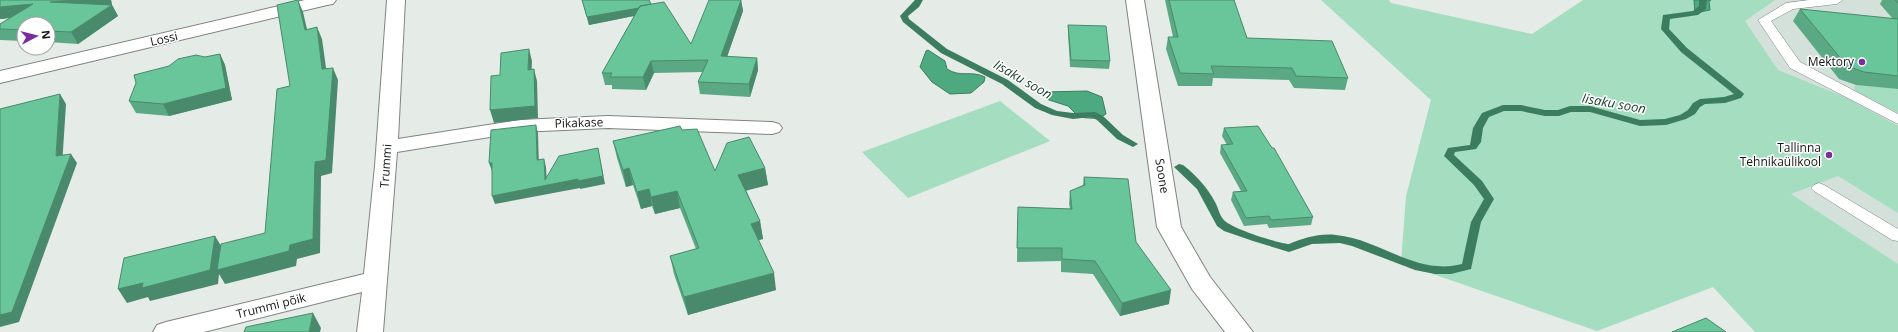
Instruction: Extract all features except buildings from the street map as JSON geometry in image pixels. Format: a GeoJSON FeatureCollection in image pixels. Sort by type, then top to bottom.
{"type":"FeatureCollection","features":[{"type":"Feature","properties":{"kind":"street","name":"Lossi"},"geometry":{"type":"LineString","coordinates":[[0,77],[327,0]]}},
{"type":"Feature","properties":{"kind":"street","name":"Trummi"},"geometry":{"type":"LineString","coordinates":[[370,332],[388,147],[396,0]]}},
{"type":"Feature","properties":{"kind":"street","name":"Soone"},"geometry":{"type":"LineString","coordinates":[[1136,0],[1169,227],[1201,283],[1240,332]]}},
{"type":"Feature","properties":{"kind":"street","name":"Pikakase"},"geometry":{"type":"LineString","coordinates":[[388,147],[520,126],[608,122],[772,128]]}},
{"type":"Feature","properties":{"kind":"street","name":"Trummi põik"},"geometry":{"type":"LineString","coordinates":[[166,332],[376,280]]}},
{"type":"Feature","properties":{"kind":"lane"},"geometry":{"type":"LineString","coordinates":[[1840,3],[1790,6],[1764,20],[1795,65],[1898,120]]}},
{"type":"Feature","properties":{"kind":"lane"},"geometry":{"type":"LineString","coordinates":[[1819,188],[1898,236]]}},
{"type":"Feature","properties":{"kind":"shaded area"},"geometry":{"type":"Polygon","coordinates":[[[1321,0],[1389,0],[1391,3],[1532,34],[1583,0],[1775,0],[1745,21],[1778,70],[1847,98],[1898,126],[1898,213],[1838,176],[1791,194],[1898,264],[1898,332],[1755,332],[1713,287],[1597,331],[1401,263],[1406,196],[1431,100],[1321,0]]]}},
{"type":"Feature","properties":{"kind":"shaded area","name":"Tallinna Tehnikaülikool"},"geometry":{"type":"Polygon","coordinates":[[[1608,0],[1898,0],[1898,267],[1778,189],[1608,0]]]}},
{"type":"Feature","properties":{"kind":"shaded area"},"geometry":{"type":"Polygon","coordinates":[[[1694,0],[1711,0],[1709,1],[1710,10],[1695,13],[1694,0]]]}},
{"type":"Feature","properties":{"kind":"shaded area"},"geometry":{"type":"Polygon","coordinates":[[[928,50],[945,61],[947,69],[952,72],[980,75],[985,77],[984,82],[971,93],[950,94],[932,82],[920,67],[926,51],[928,50]]]}},
{"type":"Feature","properties":{"kind":"shaded area"},"geometry":{"type":"Polygon","coordinates":[[[1856,85],[1898,89],[1898,113],[1855,91],[1854,87],[1856,85]]]}},
{"type":"Feature","properties":{"kind":"shaded area"},"geometry":{"type":"Polygon","coordinates":[[[1087,91],[1102,97],[1106,114],[1096,118],[1079,117],[1068,106],[1049,100],[1043,96],[1044,92],[1087,91]]]}},
{"type":"Feature","properties":{"kind":"shaded area"},"geometry":{"type":"Polygon","coordinates":[[[1000,101],[1050,141],[908,198],[862,152],[1000,101]]]}},
{"type":"Feature","properties":{"kind":"waterway","name":"Iisaku soon"},"geometry":{"type":"LineString","coordinates":[[919,0],[916,5],[904,16],[906,20],[944,51],[1005,82],[1038,106],[1055,113],[1073,116],[1092,114],[1100,118],[1120,137],[1133,144]]}},
{"type":"Feature","properties":{"kind":"waterway","name":"Iisaku soon"},"geometry":{"type":"LineString","coordinates":[[1179,167],[1201,187],[1221,224],[1257,239],[1289,248],[1312,240],[1335,238],[1355,243],[1419,267],[1435,270],[1451,270],[1467,266],[1476,222],[1489,199],[1478,183],[1449,156],[1451,150],[1473,147],[1476,142],[1478,128],[1485,115],[1503,108],[1521,108],[1545,113],[1559,113],[1570,109],[1590,109],[1640,123],[1666,122],[1683,117],[1692,112],[1696,105],[1703,101],[1725,100],[1738,96],[1739,94],[1684,50],[1665,29],[1666,17],[1695,13],[1703,7],[1703,0]]}},
{"type":"Feature","properties":{"kind":"place","name":"Mektory"},"geometry":{"type":"Point","coordinates":[1862,62]}},
{"type":"Feature","properties":{"kind":"place","name":"Tallinna Tehnikaülikool"},"geometry":{"type":"Point","coordinates":[1829,155]}}]}
